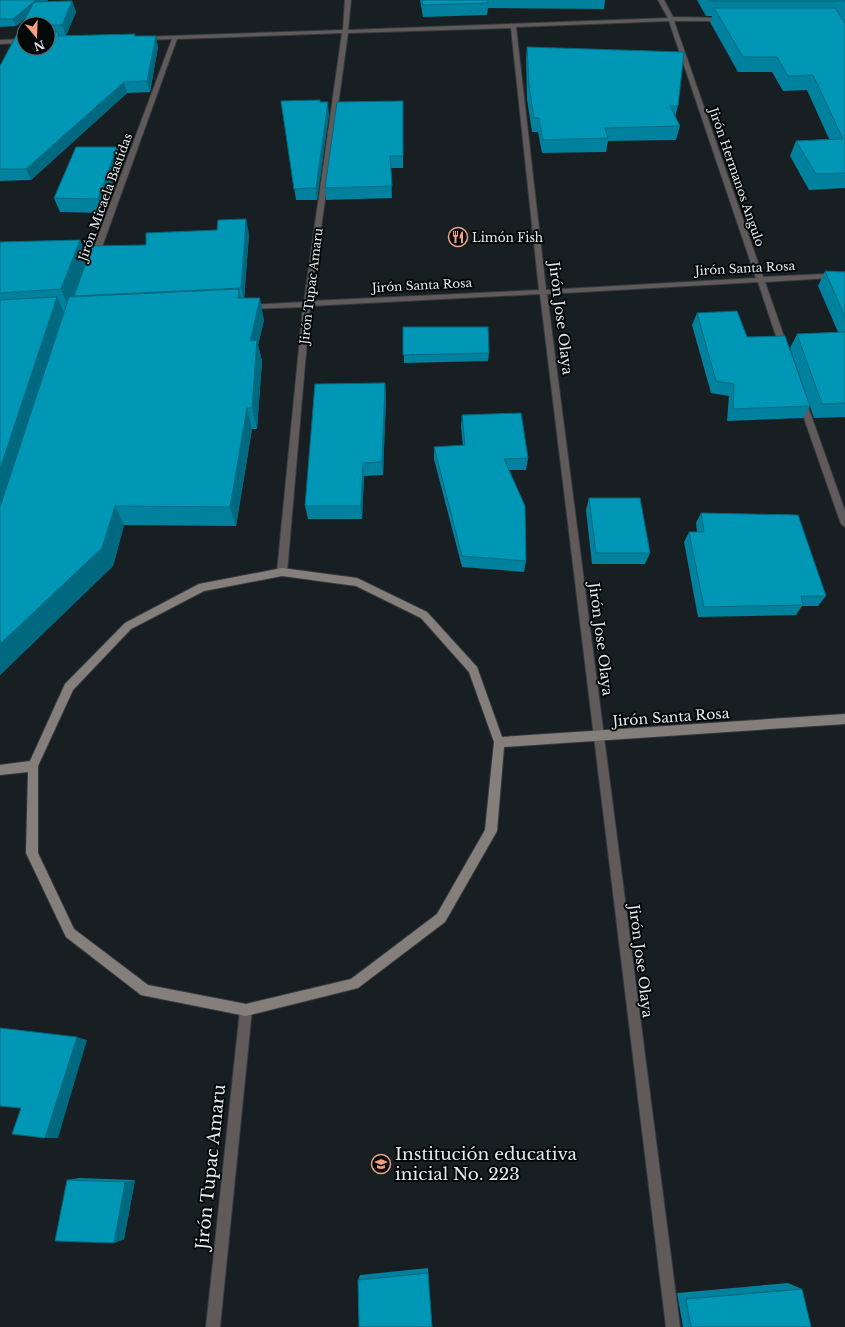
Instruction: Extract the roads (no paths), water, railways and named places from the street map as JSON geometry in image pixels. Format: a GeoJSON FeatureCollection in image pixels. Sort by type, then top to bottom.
{"type":"FeatureCollection","features":[{"type":"Feature","properties":{"kind":"street","name":"Jirón Tupac Amaru"},"geometry":{"type":"LineString","coordinates":[[282,572],[307,304],[348,0]]}},
{"type":"Feature","properties":{"kind":"street","name":"Jirón Hermanos Angulo"},"geometry":{"type":"LineString","coordinates":[[661,0],[671,19],[786,354]]}},
{"type":"Feature","properties":{"kind":"street"},"geometry":{"type":"LineString","coordinates":[[136,38],[513,26],[671,19],[732,19]]}},
{"type":"Feature","properties":{"kind":"street","name":"Jirón Jose Olaya"},"geometry":{"type":"LineString","coordinates":[[513,26],[543,292],[673,1327]]}},
{"type":"Feature","properties":{"kind":"street","name":"Jirón Micaela Bastidas"},"geometry":{"type":"LineString","coordinates":[[90,269],[175,37]]}},
{"type":"Feature","properties":{"kind":"street"},"geometry":{"type":"LineString","coordinates":[[0,42],[16,41]]}},
{"type":"Feature","properties":{"kind":"street","name":"Jirón Santa Rosa"},"geometry":{"type":"LineString","coordinates":[[237,307],[845,275]]}},
{"type":"Feature","properties":{"kind":"street"},"geometry":{"type":"LineString","coordinates":[[799,391],[845,524]]}},
{"type":"Feature","properties":{"kind":"street"},"geometry":{"type":"LineString","coordinates":[[282,572],[357,582],[424,615],[473,670],[499,742],[491,831],[441,918],[354,984],[246,1010],[145,991],[70,933],[32,853],[33,766],[69,687],[128,626],[202,587],[282,572]]}},
{"type":"Feature","properties":{"kind":"street","name":"Jirón Santa Rosa"},"geometry":{"type":"LineString","coordinates":[[499,742],[845,719]]}},
{"type":"Feature","properties":{"kind":"street"},"geometry":{"type":"LineString","coordinates":[[0,770],[33,766]]}},
{"type":"Feature","properties":{"kind":"street","name":"Jirón Tupac Amaru"},"geometry":{"type":"LineString","coordinates":[[213,1327],[246,1010]]}},
{"type":"Feature","properties":{"kind":"place","name":"Limón Fish"},"geometry":{"type":"Point","coordinates":[458,237]}},
{"type":"Feature","properties":{"kind":"place","name":"Institución educativa inicial No. 223"},"geometry":{"type":"Point","coordinates":[381,1164]}}]}
